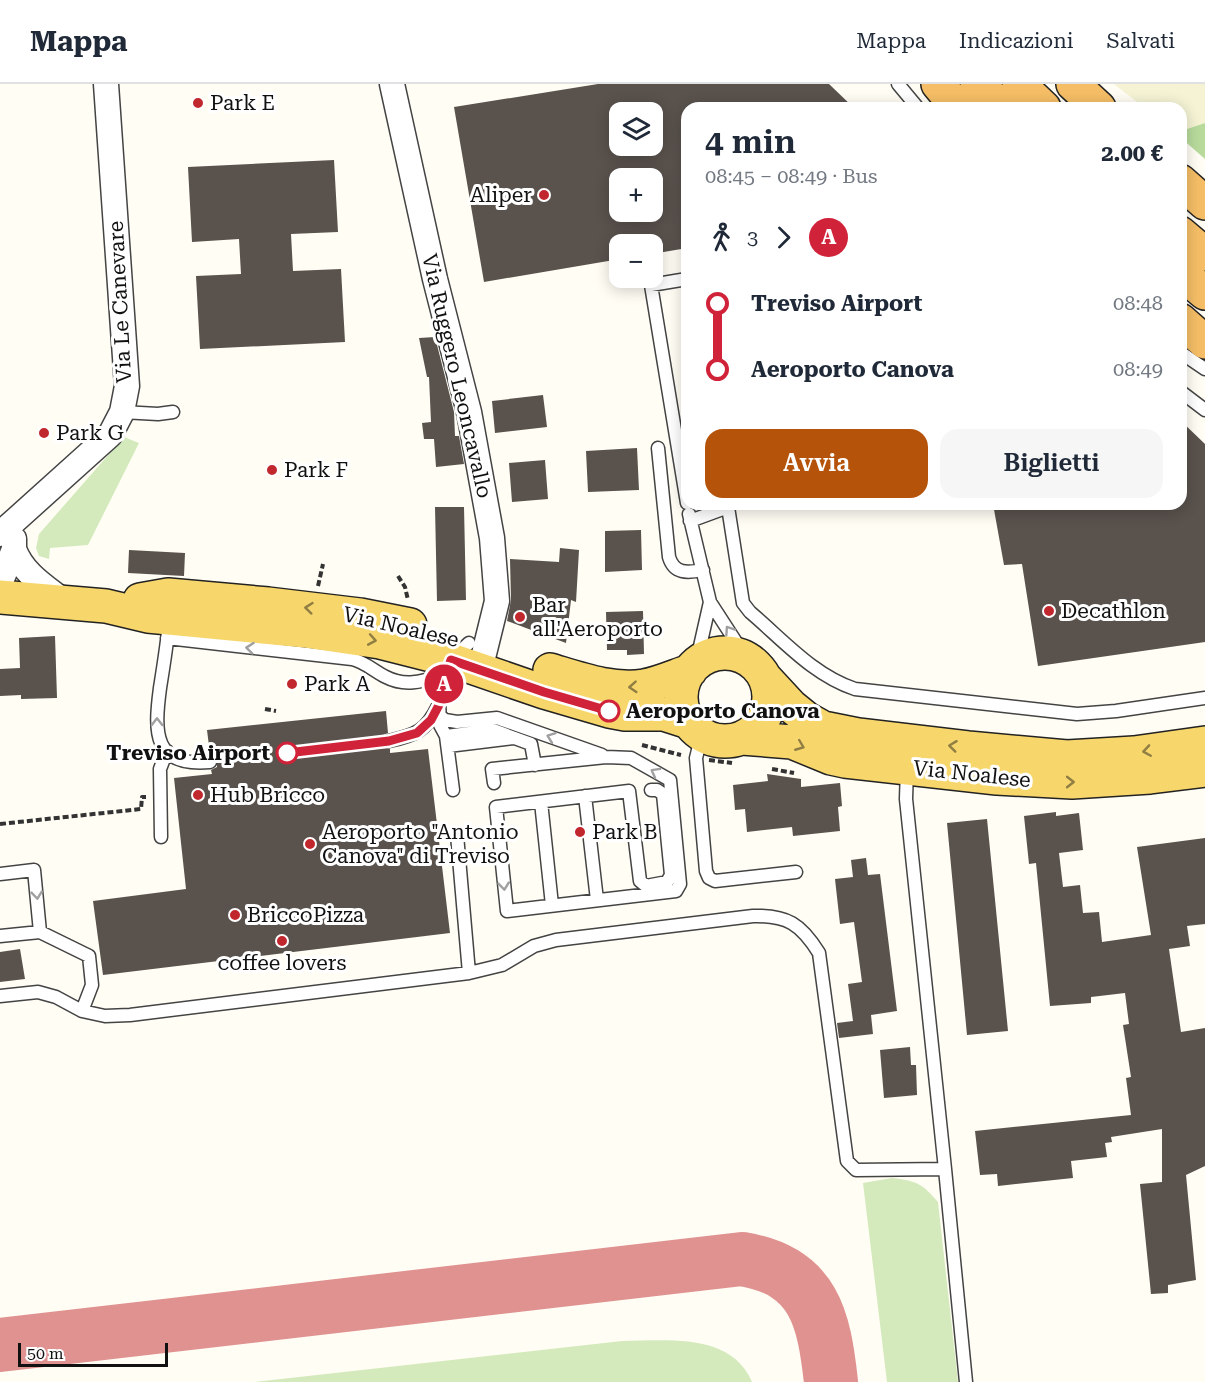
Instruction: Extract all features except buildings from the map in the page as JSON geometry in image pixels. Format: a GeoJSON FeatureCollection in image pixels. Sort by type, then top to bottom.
{"type":"FeatureCollection","features":[{"type":"Feature","properties":{"kind":"highway"},"geometry":{"type":"LineString","coordinates":[[938,84],[953,102]]}},
{"type":"Feature","properties":{"kind":"highway"},"geometry":{"type":"LineString","coordinates":[[977,84],[996,102]]}},
{"type":"Feature","properties":{"kind":"highway"},"geometry":{"type":"LineString","coordinates":[[1019,84],[1038,102]]}},
{"type":"Feature","properties":{"kind":"highway"},"geometry":{"type":"LineString","coordinates":[[1072,84],[1092,102]]}},
{"type":"Feature","properties":{"kind":"highway"},"geometry":{"type":"LineString","coordinates":[[1187,187],[1205,203]]}},
{"type":"Feature","properties":{"kind":"highway"},"geometry":{"type":"LineString","coordinates":[[1187,239],[1205,254]]}},
{"type":"Feature","properties":{"kind":"highway"},"geometry":{"type":"LineString","coordinates":[[1187,278],[1205,294]]}},
{"type":"Feature","properties":{"kind":"highway"},"geometry":{"type":"LineString","coordinates":[[1187,326],[1205,342]]}},
{"type":"Feature","properties":{"kind":"main road","name":"Via Noalese"},"geometry":{"type":"LineString","coordinates":[[106,606],[168,595],[369,616],[417,627],[467,659],[544,692],[625,714],[664,714],[694,738]]}},
{"type":"Feature","properties":{"kind":"main road","name":"Via Noalese"},"geometry":{"type":"LineString","coordinates":[[0,597],[106,606],[148,616],[169,628],[358,638],[569,676],[617,687],[647,685],[693,668]]}},
{"type":"Feature","properties":{"kind":"main road"},"geometry":{"type":"LineString","coordinates":[[715,654],[737,654],[757,669],[770,693],[763,720],[754,730],[742,738],[730,741],[694,738],[683,710],[681,696],[683,683],[693,668],[715,654]]}},
{"type":"Feature","properties":{"kind":"main road","name":"Via Noalese"},"geometry":{"type":"LineString","coordinates":[[757,669],[791,706],[807,719],[823,728],[858,735],[1067,757],[1134,753],[1205,742]]}},
{"type":"Feature","properties":{"kind":"main road","name":"Via Noalese"},"geometry":{"type":"LineString","coordinates":[[742,738],[792,742],[831,758],[997,778],[1072,782],[1139,778],[1205,770]]}},
{"type":"Feature","properties":{"kind":"street","name":"Via Le Canevare"},"geometry":{"type":"LineString","coordinates":[[0,584],[7,542],[23,515],[110,435],[123,407],[127,386],[106,84]]}},
{"type":"Feature","properties":{"kind":"street","name":"Via Ruggero Leoncavallo"},"geometry":{"type":"LineString","coordinates":[[392,84],[479,463],[492,538],[497,601],[467,659]]}},
{"type":"Feature","properties":{"kind":"street"},"geometry":{"type":"LineString","coordinates":[[7,542],[31,576],[66,603]]}},
{"type":"Feature","properties":{"kind":"lane"},"geometry":{"type":"LineString","coordinates":[[898,84],[913,102]]}},
{"type":"Feature","properties":{"kind":"lane"},"geometry":{"type":"LineString","coordinates":[[681,280],[651,285],[681,467]]}},
{"type":"Feature","properties":{"kind":"lane"},"geometry":{"type":"LineString","coordinates":[[1187,357],[1205,369]]}},
{"type":"Feature","properties":{"kind":"lane"},"geometry":{"type":"LineString","coordinates":[[1187,396],[1205,410]]}},
{"type":"Feature","properties":{"kind":"lane"},"geometry":{"type":"LineString","coordinates":[[658,448],[671,565],[688,573],[703,570]]}},
{"type":"Feature","properties":{"kind":"lane"},"geometry":{"type":"LineString","coordinates":[[688,510],[710,602],[757,669]]}},
{"type":"Feature","properties":{"kind":"lane"},"geometry":{"type":"LineString","coordinates":[[690,521],[720,510]]}},
{"type":"Feature","properties":{"kind":"lane"},"geometry":{"type":"LineString","coordinates":[[728,510],[743,603],[750,612],[822,674],[846,686],[855,689],[1077,714],[1116,711],[1205,698]]}},
{"type":"Feature","properties":{"kind":"lane"},"geometry":{"type":"LineString","coordinates":[[693,668],[710,602]]}},
{"type":"Feature","properties":{"kind":"lane"},"geometry":{"type":"LineString","coordinates":[[169,628],[156,726],[160,743],[167,751],[187,762],[210,762]]}},
{"type":"Feature","properties":{"kind":"lane"},"geometry":{"type":"LineString","coordinates":[[410,692],[425,689],[467,659]]}},
{"type":"Feature","properties":{"kind":"lane"},"geometry":{"type":"LineString","coordinates":[[453,790],[447,741],[440,725],[440,693],[467,659]]}},
{"type":"Feature","properties":{"kind":"lane"},"geometry":{"type":"LineString","coordinates":[[389,741],[417,733],[439,710]]}},
{"type":"Feature","properties":{"kind":"lane"},"geometry":{"type":"LineString","coordinates":[[439,710],[445,720],[457,722],[497,718],[606,757]]}},
{"type":"Feature","properties":{"kind":"lane"},"geometry":{"type":"LineString","coordinates":[[447,741],[493,730],[531,744],[535,765]]}},
{"type":"Feature","properties":{"kind":"lane"},"geometry":{"type":"LineString","coordinates":[[694,738],[699,746],[696,765],[706,871],[709,878],[715,881],[796,872]]}},
{"type":"Feature","properties":{"kind":"lane"},"geometry":{"type":"LineString","coordinates":[[161,837],[160,769],[167,751]]}},
{"type":"Feature","properties":{"kind":"lane"},"geometry":{"type":"LineString","coordinates":[[494,783],[492,770],[606,757],[631,758],[670,780],[679,888],[671,893],[507,911],[496,807],[629,791],[640,881],[646,886],[667,882],[671,875],[663,794],[657,790],[651,790]]}},
{"type":"Feature","properties":{"kind":"lane"},"geometry":{"type":"LineString","coordinates":[[907,768],[906,799],[966,1382]]}},
{"type":"Feature","properties":{"kind":"lane"},"geometry":{"type":"LineString","coordinates":[[585,796],[597,900]]}},
{"type":"Feature","properties":{"kind":"lane"},"geometry":{"type":"LineString","coordinates":[[541,802],[552,905]]}},
{"type":"Feature","properties":{"kind":"lane"},"geometry":{"type":"LineString","coordinates":[[457,835],[469,974]]}},
{"type":"Feature","properties":{"kind":"lane"},"geometry":{"type":"LineString","coordinates":[[0,874],[34,870],[40,932]]}},
{"type":"Feature","properties":{"kind":"lane"},"geometry":{"type":"LineString","coordinates":[[0,996],[38,992],[56,997],[82,1011],[105,1016],[130,1015],[469,974],[502,965],[534,946],[556,940],[767,915],[798,925],[811,939],[819,953],[847,1161],[856,1170],[888,1172],[945,1169]]}},
{"type":"Feature","properties":{"kind":"lane"},"geometry":{"type":"LineString","coordinates":[[0,936],[40,932],[89,956],[92,985],[82,1011]]}},
{"type":"Feature","properties":{"kind":"path"},"geometry":{"type":"LineString","coordinates":[[317,592],[323,564]]}},
{"type":"Feature","properties":{"kind":"path"},"geometry":{"type":"LineString","coordinates":[[398,576],[407,592],[407,605]]}},
{"type":"Feature","properties":{"kind":"path"},"geometry":{"type":"LineString","coordinates":[[265,709],[276,711]]}},
{"type":"Feature","properties":{"kind":"path"},"geometry":{"type":"LineString","coordinates":[[640,744],[694,738]]}},
{"type":"Feature","properties":{"kind":"path"},"geometry":{"type":"LineString","coordinates":[[0,824],[141,809],[142,797],[146,797]]}},
{"type":"Feature","properties":{"kind":"shaded area"},"geometry":{"type":"Polygon","coordinates":[[[1114,84],[1205,84],[1205,123],[1187,129],[1187,102],[1137,102],[1114,84]]]}},
{"type":"Feature","properties":{"kind":"green space"},"geometry":{"type":"Polygon","coordinates":[[[1205,123],[1205,159],[1187,143],[1187,129],[1205,123]]]}},
{"type":"Feature","properties":{"kind":"green space"},"geometry":{"type":"Polygon","coordinates":[[[124,437],[139,443],[88,545],[50,548],[49,559],[39,556],[36,548],[39,534],[124,437]]]}},
{"type":"Feature","properties":{"kind":"green space"},"geometry":{"type":"Polygon","coordinates":[[[892,1178],[918,1184],[938,1202],[958,1382],[887,1382],[863,1183],[892,1178]]]}},
{"type":"Feature","properties":{"kind":"green space"},"geometry":{"type":"Polygon","coordinates":[[[622,1341],[677,1341],[713,1347],[729,1354],[742,1366],[752,1382],[254,1382],[622,1341]]]}},
{"type":"Feature","properties":{"kind":"taxiway"},"geometry":{"type":"LineString","coordinates":[[0,1345],[742,1259],[766,1265],[786,1274],[811,1301],[824,1338],[831,1382]]}},
{"type":"Feature","properties":{"kind":"bus line","name":"A"},"geometry":{"type":"LineString","coordinates":[[287,753],[389,741],[417,733],[431,720],[439,705],[440,693],[451,660],[544,692],[609,711]]}},
{"type":"Feature","properties":{"kind":"place","name":"Park E"},"geometry":{"type":"Point","coordinates":[198,103]}},
{"type":"Feature","properties":{"kind":"place","name":"Aliper"},"geometry":{"type":"Point","coordinates":[544,195]}},
{"type":"Feature","properties":{"kind":"place","name":"Park G"},"geometry":{"type":"Point","coordinates":[44,433]}},
{"type":"Feature","properties":{"kind":"place","name":"Park F"},"geometry":{"type":"Point","coordinates":[272,470]}},
{"type":"Feature","properties":{"kind":"place","name":"Decathlon"},"geometry":{"type":"Point","coordinates":[1049,611]}},
{"type":"Feature","properties":{"kind":"place","name":"Bar all'Aeroporto"},"geometry":{"type":"Point","coordinates":[520,617]}},
{"type":"Feature","properties":{"kind":"place","name":"Park A"},"geometry":{"type":"Point","coordinates":[292,684]}},
{"type":"Feature","properties":{"kind":"place","name":"Aeroporto Canova"},"geometry":{"type":"Point","coordinates":[609,711]}},
{"type":"Feature","properties":{"kind":"place","name":"Treviso Airport"},"geometry":{"type":"Point","coordinates":[287,753]}},
{"type":"Feature","properties":{"kind":"place","name":"Hub Bricco"},"geometry":{"type":"Point","coordinates":[198,795]}},
{"type":"Feature","properties":{"kind":"place","name":"Park B"},"geometry":{"type":"Point","coordinates":[580,832]}},
{"type":"Feature","properties":{"kind":"place","name":"Aeroporto \"Antonio Canova\" di Treviso"},"geometry":{"type":"Point","coordinates":[310,844]}},
{"type":"Feature","properties":{"kind":"place","name":"BriccoPizza"},"geometry":{"type":"Point","coordinates":[235,915]}},
{"type":"Feature","properties":{"kind":"place","name":"coffee lovers"},"geometry":{"type":"Point","coordinates":[282,941]}}]}
